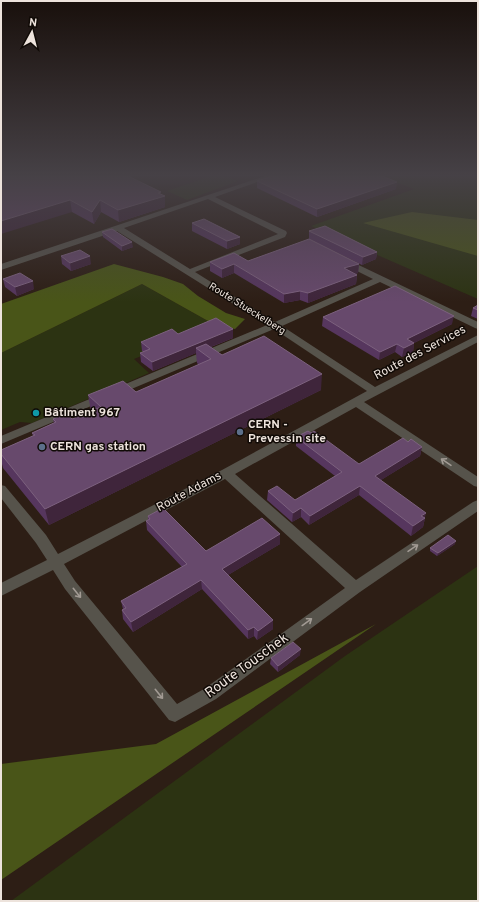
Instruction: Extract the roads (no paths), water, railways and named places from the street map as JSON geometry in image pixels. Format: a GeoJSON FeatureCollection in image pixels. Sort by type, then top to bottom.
{"type":"FeatureCollection","features":[{"type":"Feature","properties":{"kind":"street"},"geometry":{"type":"LineString","coordinates":[[1,267],[147,218]]}},
{"type":"Feature","properties":{"kind":"street"},"geometry":{"type":"LineString","coordinates":[[189,272],[284,233],[253,218]]}},
{"type":"Feature","properties":{"kind":"street","name":"Route Stueckelberg"},"geometry":{"type":"LineString","coordinates":[[118,228],[274,325],[375,392]]}},
{"type":"Feature","properties":{"kind":"street","name":"Route des Services"},"geometry":{"type":"LineString","coordinates":[[338,258],[478,326]]}},
{"type":"Feature","properties":{"kind":"street"},"geometry":{"type":"LineString","coordinates":[[1,440],[223,348],[380,279]]}},
{"type":"Feature","properties":{"kind":"street","name":"Route des Services"},"geometry":{"type":"LineString","coordinates":[[375,392],[478,338]]}},
{"type":"Feature","properties":{"kind":"street","name":"Route Adams"},"geometry":{"type":"LineString","coordinates":[[1,590],[226,473],[375,392]]}},
{"type":"Feature","properties":{"kind":"street"},"geometry":{"type":"LineString","coordinates":[[356,402],[478,483]]}},
{"type":"Feature","properties":{"kind":"street"},"geometry":{"type":"LineString","coordinates":[[226,473],[355,588]]}},
{"type":"Feature","properties":{"kind":"street"},"geometry":{"type":"LineString","coordinates":[[1,489],[41,539],[55,562]]}},
{"type":"Feature","properties":{"kind":"street","name":"Route Touschek"},"geometry":{"type":"LineString","coordinates":[[55,562],[70,585],[175,714],[210,694],[355,588],[478,505]]}},
{"type":"Feature","properties":{"kind":"place","name":"Bâtiment 967"},"geometry":{"type":"Point","coordinates":[36,413]}},
{"type":"Feature","properties":{"kind":"place","name":"CERN - Prevessin site"},"geometry":{"type":"Point","coordinates":[240,432]}},
{"type":"Feature","properties":{"kind":"place","name":"CERN gas station"},"geometry":{"type":"Point","coordinates":[42,447]}}]}
